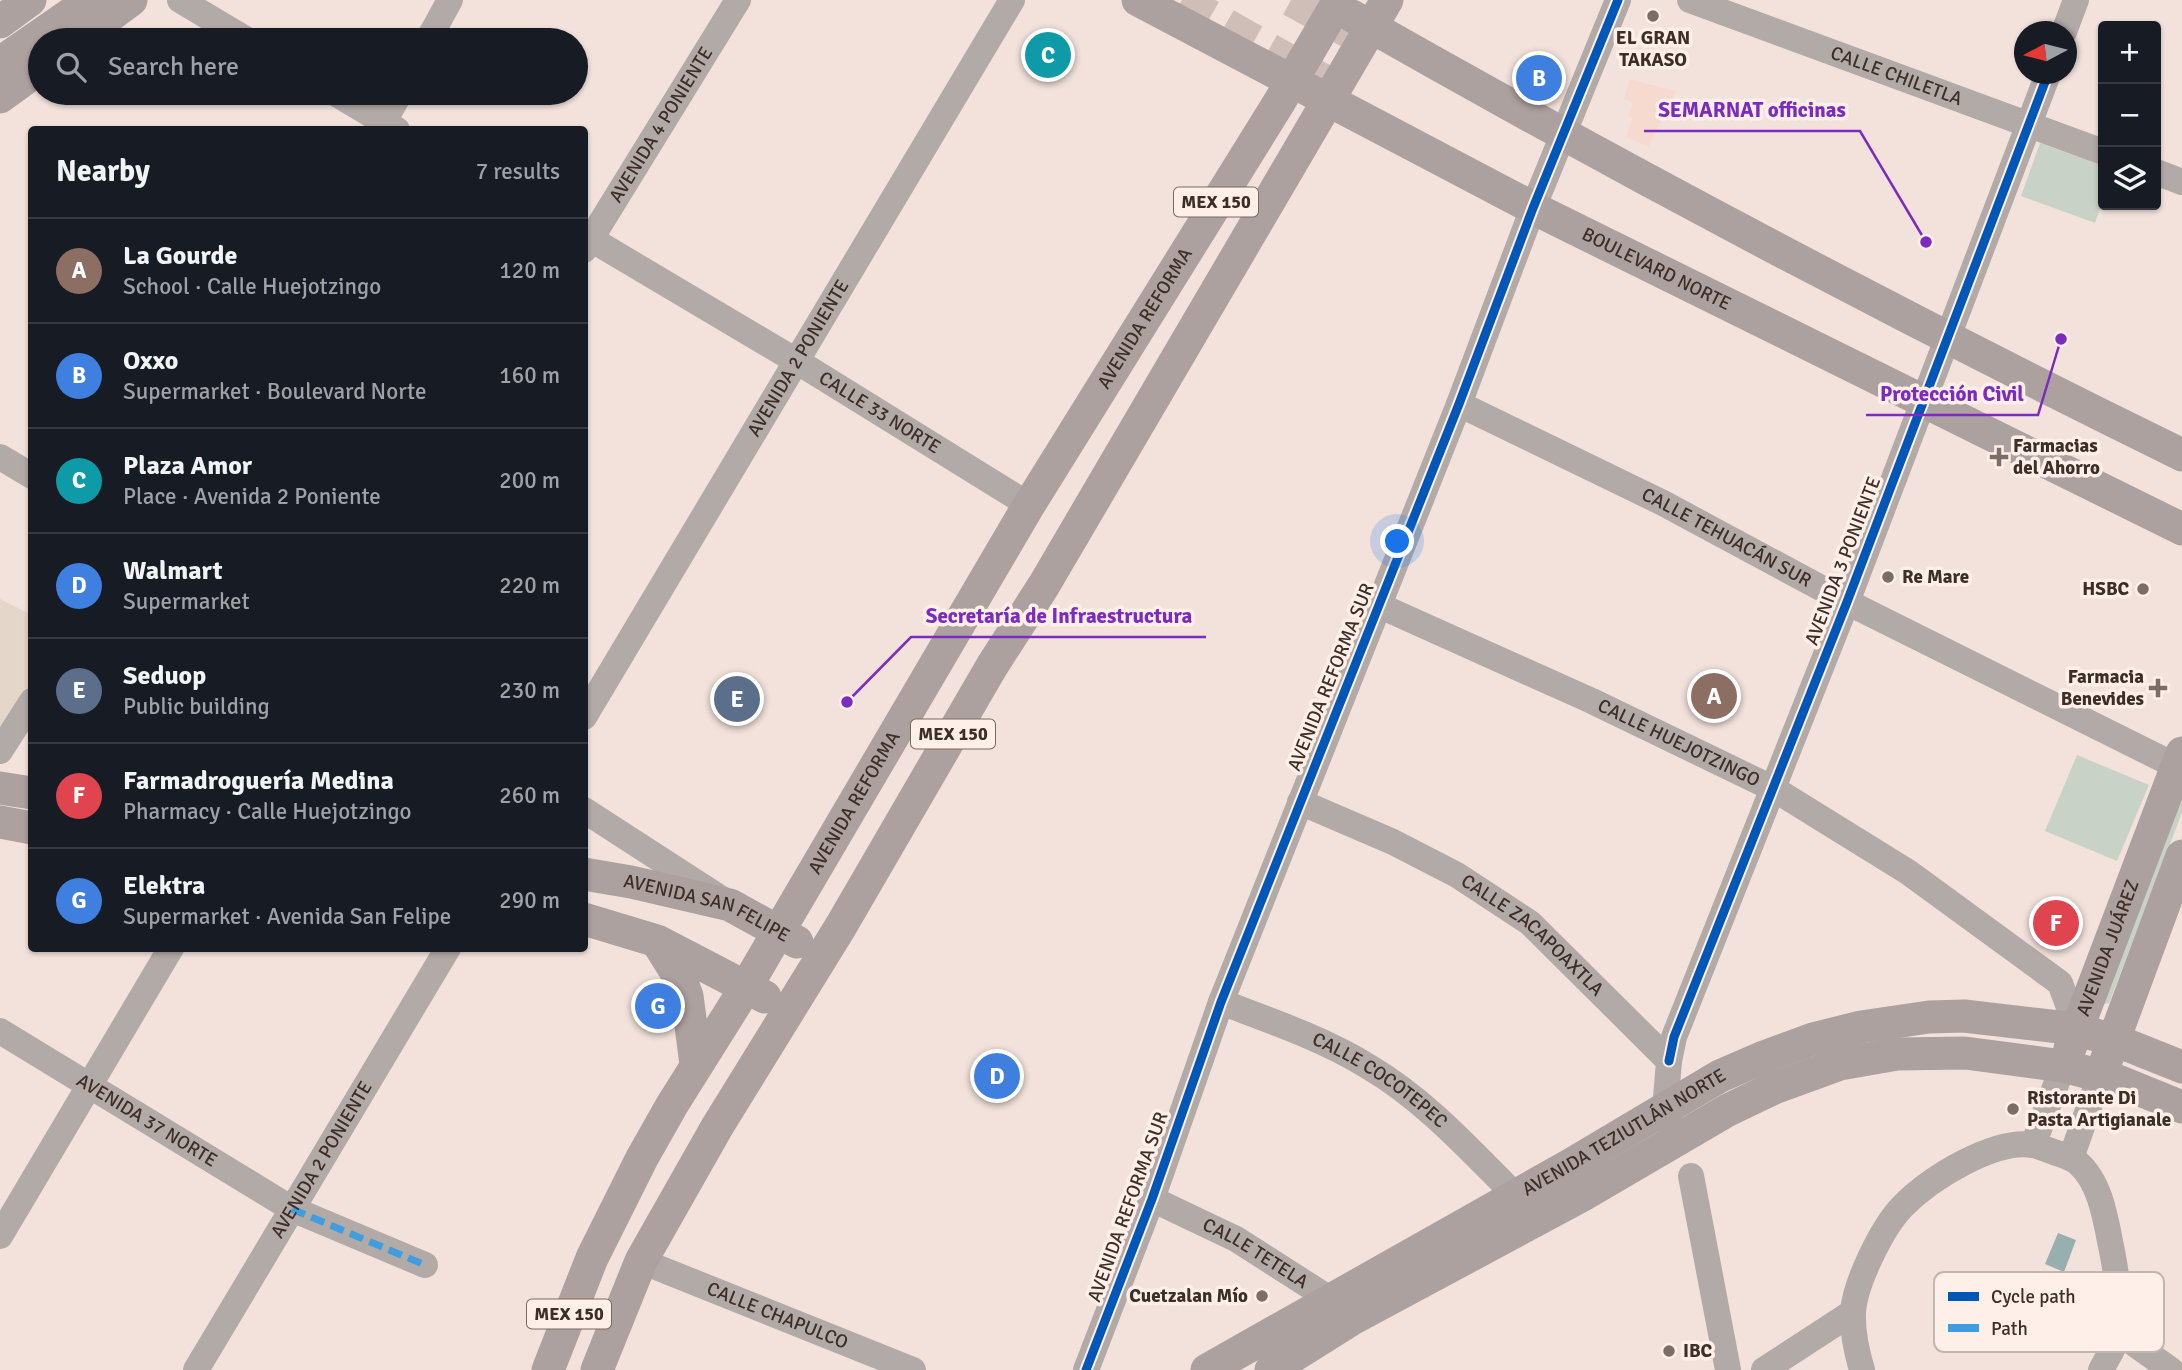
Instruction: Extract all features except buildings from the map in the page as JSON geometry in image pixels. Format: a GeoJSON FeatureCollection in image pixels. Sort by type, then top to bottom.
{"type":"FeatureCollection","features":[{"type":"Feature","properties":{"kind":"main road","name":"BOULEVARD NORTE"},"geometry":{"type":"LineString","coordinates":[[1138,0],[1533,208],[1923,403],[2182,528]]}},
{"type":"Feature","properties":{"kind":"main road","name":"AVENIDA REFORMA"},"geometry":{"type":"LineString","coordinates":[[548,1370],[592,1258],[642,1158],[951,642],[1029,505],[1291,82],[1333,2]]}},
{"type":"Feature","properties":{"kind":"main road"},"geometry":{"type":"LineString","coordinates":[[1333,2],[1379,13],[1563,132],[1948,339],[2182,455]]}},
{"type":"Feature","properties":{"kind":"main road"},"geometry":{"type":"LineString","coordinates":[[64,23],[111,4]]}},
{"type":"Feature","properties":{"kind":"main road","name":"MEX 150"},"geometry":{"type":"LineString","coordinates":[[597,1370],[641,1261],[717,1127],[822,956],[992,666],[1044,585],[1379,13]]}},
{"type":"Feature","properties":{"kind":"main road"},"geometry":{"type":"LineString","coordinates":[[0,63],[28,46]]}},
{"type":"Feature","properties":{"kind":"main road"},"geometry":{"type":"LineString","coordinates":[[0,97],[28,77]]}},
{"type":"Feature","properties":{"kind":"main road"},"geometry":{"type":"LineString","coordinates":[[951,642],[992,666]]}},
{"type":"Feature","properties":{"kind":"main road","name":"AVENIDA JUÁREZ"},"geometry":{"type":"LineString","coordinates":[[2063,1066],[2180,763]]}},
{"type":"Feature","properties":{"kind":"main road"},"geometry":{"type":"LineString","coordinates":[[0,788],[28,792]]}},
{"type":"Feature","properties":{"kind":"main road"},"geometry":{"type":"LineString","coordinates":[[0,822],[28,827]]}},
{"type":"Feature","properties":{"kind":"main road","name":"AVENIDA JUÁREZ"},"geometry":{"type":"LineString","coordinates":[[2100,1076],[2182,856]]}},
{"type":"Feature","properties":{"kind":"main road","name":"AVENIDA SAN FELIPE"},"geometry":{"type":"LineString","coordinates":[[588,875],[730,905],[822,956]]}},
{"type":"Feature","properties":{"kind":"main road"},"geometry":{"type":"LineString","coordinates":[[588,920],[657,941],[789,1009]]}},
{"type":"Feature","properties":{"kind":"main road"},"geometry":{"type":"LineString","coordinates":[[657,941],[681,980],[687,996],[696,1064]]}},
{"type":"Feature","properties":{"kind":"main road","name":"AVENIDA TEZIUTLÁN NORTE"},"geometry":{"type":"LineString","coordinates":[[1271,1370],[1342,1310],[1515,1195],[1720,1076],[1764,1056],[1813,1039],[1861,1027],[1929,1017],[1964,1016],[2077,1029],[2182,1067]]}},
{"type":"Feature","properties":{"kind":"main road","name":"AVENIDA TEZIUTLÁN NORTE"},"geometry":{"type":"LineString","coordinates":[[1207,1370],[1342,1310],[1581,1196],[1728,1110],[1774,1088],[1840,1064],[1896,1054],[1965,1053],[2063,1066],[2100,1076],[2182,1107]]}},
{"type":"Feature","properties":{"kind":"street"},"geometry":{"type":"LineString","coordinates":[[180,0],[227,28]]}},
{"type":"Feature","properties":{"kind":"street"},"geometry":{"type":"LineString","coordinates":[[435,28],[450,0]]}},
{"type":"Feature","properties":{"kind":"street","name":"AVENIDA 4 PONIENTE"},"geometry":{"type":"LineString","coordinates":[[588,239],[738,0]]}},
{"type":"Feature","properties":{"kind":"street","name":"AVENIDA 2 PONIENTE"},"geometry":{"type":"LineString","coordinates":[[588,710],[1012,0]]}},
{"type":"Feature","properties":{"kind":"street","name":"AVENIDA REFORMA SUR"},"geometry":{"type":"LineString","coordinates":[[1086,1370],[1152,1199],[1221,1002],[1459,404],[1563,132],[1618,0]]}},
{"type":"Feature","properties":{"kind":"street","name":"CALLE CHILETLA"},"geometry":{"type":"LineString","coordinates":[[1690,0],[2098,150]]}},
{"type":"Feature","properties":{"kind":"street"},"geometry":{"type":"LineString","coordinates":[[2068,21],[2076,0]]}},
{"type":"Feature","properties":{"kind":"street","name":"AVENIDA 3 PONIENTE"},"geometry":{"type":"LineString","coordinates":[[1669,1061],[1674,1037],[1847,602],[2044,84]]}},
{"type":"Feature","properties":{"kind":"street"},"geometry":{"type":"LineString","coordinates":[[353,105],[385,126]]}},
{"type":"Feature","properties":{"kind":"street"},"geometry":{"type":"LineString","coordinates":[[387,126],[395,105]]}},
{"type":"Feature","properties":{"kind":"street"},"geometry":{"type":"LineString","coordinates":[[2161,174],[2182,182]]}},
{"type":"Feature","properties":{"kind":"street","name":"CALLE 33 NORTE"},"geometry":{"type":"LineString","coordinates":[[588,242],[798,362],[1029,505]]}},
{"type":"Feature","properties":{"kind":"street","name":"CALLE TEHUACÁN SUR"},"geometry":{"type":"LineString","coordinates":[[1459,404],[1663,503],[1847,602],[2180,763]]}},
{"type":"Feature","properties":{"kind":"street"},"geometry":{"type":"LineString","coordinates":[[0,457],[28,474]]}},
{"type":"Feature","properties":{"kind":"street","name":"CALLE HUEJOTZINGO"},"geometry":{"type":"LineString","coordinates":[[1378,605],[1592,701],[1774,789],[1908,872],[2060,983],[2077,1029]]}},
{"type":"Feature","properties":{"kind":"street"},"geometry":{"type":"LineString","coordinates":[[0,751],[28,707]]}},
{"type":"Feature","properties":{"kind":"street","name":"CALLE ZACAPOAXTLA"},"geometry":{"type":"LineString","coordinates":[[1300,802],[1394,842],[1446,869],[1530,923],[1669,1061]]}},
{"type":"Feature","properties":{"kind":"street"},"geometry":{"type":"LineString","coordinates":[[588,813],[730,905]]}},
{"type":"Feature","properties":{"kind":"street"},"geometry":{"type":"LineString","coordinates":[[0,1236],[169,952]]}},
{"type":"Feature","properties":{"kind":"street","name":"AVENIDA 2 PONIENTE"},"geometry":{"type":"LineString","coordinates":[[196,1370],[446,952]]}},
{"type":"Feature","properties":{"kind":"street","name":"CALLE COCOTEPEC"},"geometry":{"type":"LineString","coordinates":[[1221,1002],[1297,1031],[1369,1066],[1428,1109],[1515,1195]]}},
{"type":"Feature","properties":{"kind":"street","name":"AVENIDA 37 NORTE"},"geometry":{"type":"LineString","coordinates":[[0,1031],[292,1209],[425,1265]]}},
{"type":"Feature","properties":{"kind":"street"},"geometry":{"type":"LineString","coordinates":[[1669,1061],[1665,1110],[1676,1140]]}},
{"type":"Feature","properties":{"kind":"street","name":"AVENIDA JUÁREZ"},"geometry":{"type":"LineString","coordinates":[[2033,1145],[2063,1066]]}},
{"type":"Feature","properties":{"kind":"street","name":"AVENIDA JUÁREZ"},"geometry":{"type":"LineString","coordinates":[[2071,1158],[2100,1076]]}},
{"type":"Feature","properties":{"kind":"street"},"geometry":{"type":"LineString","coordinates":[[1862,1370],[1857,1354],[1853,1312],[1860,1283],[1876,1247],[1902,1207],[1942,1175],[1980,1153],[2017,1145],[2033,1145],[2071,1158],[2086,1172],[2105,1210],[2115,1272]]}},
{"type":"Feature","properties":{"kind":"street"},"geometry":{"type":"LineString","coordinates":[[1691,1176],[1728,1370]]}},
{"type":"Feature","properties":{"kind":"street","name":"CALLE TETELA"},"geometry":{"type":"LineString","coordinates":[[1152,1199],[1236,1239],[1342,1310]]}},
{"type":"Feature","properties":{"kind":"street","name":"CALLE CHAPULCO"},"geometry":{"type":"LineString","coordinates":[[641,1261],[913,1370]]}},
{"type":"Feature","properties":{"kind":"street"},"geometry":{"type":"LineString","coordinates":[[1764,1370],[1853,1312]]}},
{"type":"Feature","properties":{"kind":"street"},"geometry":{"type":"LineString","coordinates":[[2101,1370],[2110,1352]]}},
{"type":"Feature","properties":{"kind":"street"},"geometry":{"type":"LineString","coordinates":[[2146,1352],[2171,1370]]}},
{"type":"Feature","properties":{"kind":"shaded area"},"geometry":{"type":"Polygon","coordinates":[[[1630,79],[1676,91],[1648,147],[1626,137],[1632,119],[1628,115],[1633,103],[1624,99],[1630,79]]]}},
{"type":"Feature","properties":{"kind":"shaded area"},"geometry":{"type":"Polygon","coordinates":[[[2040,143],[2098,164],[2100,210],[2095,223],[2021,196],[2040,143]]]}},
{"type":"Feature","properties":{"kind":"shaded area"},"geometry":{"type":"Polygon","coordinates":[[[0,599],[28,613],[28,691],[0,738],[0,599]]]}},
{"type":"Feature","properties":{"kind":"shaded area"},"geometry":{"type":"Polygon","coordinates":[[[2077,755],[2149,785],[2117,861],[2045,831],[2077,755]]]}},
{"type":"Feature","properties":{"kind":"shaded area"},"geometry":{"type":"Polygon","coordinates":[[[2182,785],[2182,813],[2109,1003],[2100,1005],[2182,785]]]}},
{"type":"Feature","properties":{"kind":"water"},"geometry":{"type":"Polygon","coordinates":[[[2058,1233],[2076,1240],[2064,1272],[2045,1264],[2058,1233]]]}},
{"type":"Feature","properties":{"kind":"tunnel"},"geometry":{"type":"LineString","coordinates":[[1182,0],[1323,80]]}},
{"type":"Feature","properties":{"kind":"tunnel"},"geometry":{"type":"LineString","coordinates":[[1291,0],[1353,34]]}},
{"type":"Feature","properties":{"kind":"marked path"},"geometry":{"type":"LineString","coordinates":[[292,1209],[425,1265]]}},
{"type":"Feature","properties":{"kind":"cycle path"},"geometry":{"type":"LineString","coordinates":[[1086,1370],[1152,1199],[1221,1002],[1459,404],[1533,208],[1618,0]]}},
{"type":"Feature","properties":{"kind":"cycle path"},"geometry":{"type":"LineString","coordinates":[[1669,1061],[1674,1037],[1847,602],[2044,84]]}},
{"type":"Feature","properties":{"kind":"place","name":"EL GRAN TAKASO"},"geometry":{"type":"Point","coordinates":[1653,16]}},
{"type":"Feature","properties":{"kind":"place","name":"Plaza Amor"},"geometry":{"type":"Point","coordinates":[1048,55]}},
{"type":"Feature","properties":{"kind":"place","name":"Oxxo"},"geometry":{"type":"Point","coordinates":[1539,78]}},
{"type":"Feature","properties":{"kind":"place","name":"SEMARNAT officinas"},"geometry":{"type":"Point","coordinates":[1926,242]}},
{"type":"Feature","properties":{"kind":"place","name":"Protección Civil"},"geometry":{"type":"Point","coordinates":[2061,339]}},
{"type":"Feature","properties":{"kind":"place","name":"Farmacias del Ahorro"},"geometry":{"type":"Point","coordinates":[1999,457]}},
{"type":"Feature","properties":{"kind":"place","name":"Re Mare"},"geometry":{"type":"Point","coordinates":[1888,577]}},
{"type":"Feature","properties":{"kind":"place","name":"HSBC"},"geometry":{"type":"Point","coordinates":[2143,589]}},
{"type":"Feature","properties":{"kind":"place","name":"Farmacia Benevides"},"geometry":{"type":"Point","coordinates":[2158,688]}},
{"type":"Feature","properties":{"kind":"place","name":"La Gourde"},"geometry":{"type":"Point","coordinates":[1714,696]}},
{"type":"Feature","properties":{"kind":"place","name":"Seduop"},"geometry":{"type":"Point","coordinates":[737,699]}},
{"type":"Feature","properties":{"kind":"place","name":"Secretaría de Infraestructura"},"geometry":{"type":"Point","coordinates":[847,702]}},
{"type":"Feature","properties":{"kind":"place","name":"Farmadroguería Medina"},"geometry":{"type":"Point","coordinates":[2056,923]}},
{"type":"Feature","properties":{"kind":"place","name":"Elektra"},"geometry":{"type":"Point","coordinates":[658,1006]}},
{"type":"Feature","properties":{"kind":"place","name":"Walmart"},"geometry":{"type":"Point","coordinates":[997,1076]}},
{"type":"Feature","properties":{"kind":"place","name":"Ristorante Di Pasta Artigianale"},"geometry":{"type":"Point","coordinates":[2013,1109]}},
{"type":"Feature","properties":{"kind":"place","name":"Cuetzalan Mío"},"geometry":{"type":"Point","coordinates":[1262,1296]}},
{"type":"Feature","properties":{"kind":"place","name":"IBC"},"geometry":{"type":"Point","coordinates":[1669,1351]}}]}
